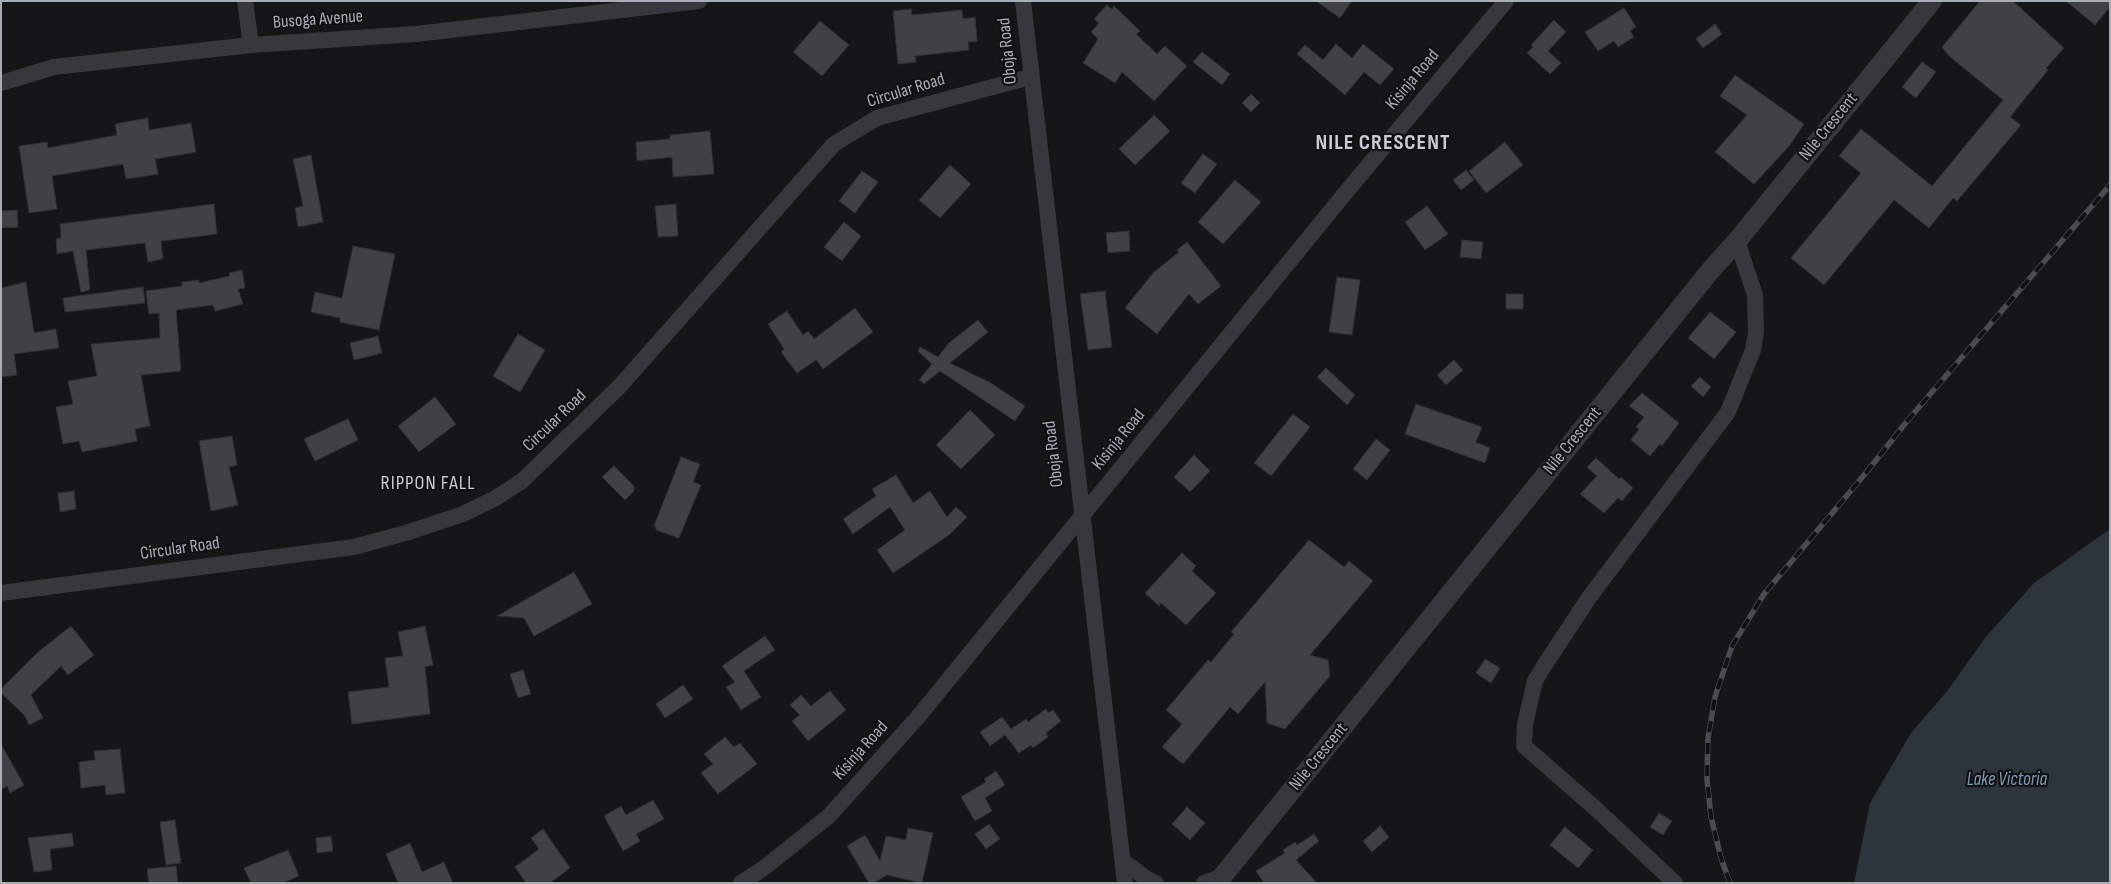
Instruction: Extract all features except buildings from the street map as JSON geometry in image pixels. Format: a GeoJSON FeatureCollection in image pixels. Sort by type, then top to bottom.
{"type":"FeatureCollection","features":[{"type":"Feature","properties":{"kind":"street"},"geometry":{"type":"LineString","coordinates":[[245,1],[251,45]]}},
{"type":"Feature","properties":{"kind":"street","name":"Busoga Avenue"},"geometry":{"type":"LineString","coordinates":[[1,83],[54,67],[251,45],[416,34],[699,1]]}},
{"type":"Feature","properties":{"kind":"street","name":"Oboja Road"},"geometry":{"type":"LineString","coordinates":[[1023,1],[1030,77],[1125,883]]}},
{"type":"Feature","properties":{"kind":"street","name":"Kisinja Road"},"geometry":{"type":"LineString","coordinates":[[741,883],[764,868],[829,816],[918,717],[1342,198],[1506,1]]}},
{"type":"Feature","properties":{"kind":"street","name":"Nile Crescent"},"geometry":{"type":"LineString","coordinates":[[1220,879],[1710,271],[1737,241],[1926,3]]}},
{"type":"Feature","properties":{"kind":"street","name":"Circular Road"},"geometry":{"type":"LineString","coordinates":[[1,593],[354,547],[409,532],[463,514],[494,500],[522,481],[620,387],[834,144],[877,118],[1030,77]]}},
{"type":"Feature","properties":{"kind":"street"},"geometry":{"type":"LineString","coordinates":[[1675,883],[1595,808],[1524,746],[1525,724],[1535,682],[1544,666],[1588,598],[1722,422],[1741,382],[1753,350],[1756,332],[1756,309],[1750,279],[1737,241]]}},
{"type":"Feature","properties":{"kind":"street"},"geometry":{"type":"LineString","coordinates":[[1123,861],[1147,879],[1156,883]]}},
{"type":"Feature","properties":{"kind":"street"},"geometry":{"type":"LineString","coordinates":[[1204,883],[1220,879]]}},
{"type":"Feature","properties":{"kind":"water","name":"Lake Victoria"},"geometry":{"type":"Polygon","coordinates":[[[2110,529],[2110,883],[1854,883],[1870,803],[1911,733],[1948,690],[1985,638],[2034,583],[2110,529]]]}},
{"type":"Feature","properties":{"kind":"railway"},"geometry":{"type":"LineString","coordinates":[[1730,883],[1721,858],[1711,817],[1707,779],[1708,738],[1715,697],[1732,646],[1764,594],[1908,420],[2110,185]]}},
{"type":"Feature","properties":{"kind":"district","name":"NILE CRESCENT"},"geometry":{"type":"Point","coordinates":[1383,143]}},
{"type":"Feature","properties":{"kind":"district","name":"RIPPON FALL"},"geometry":{"type":"Point","coordinates":[428,484]}}]}
